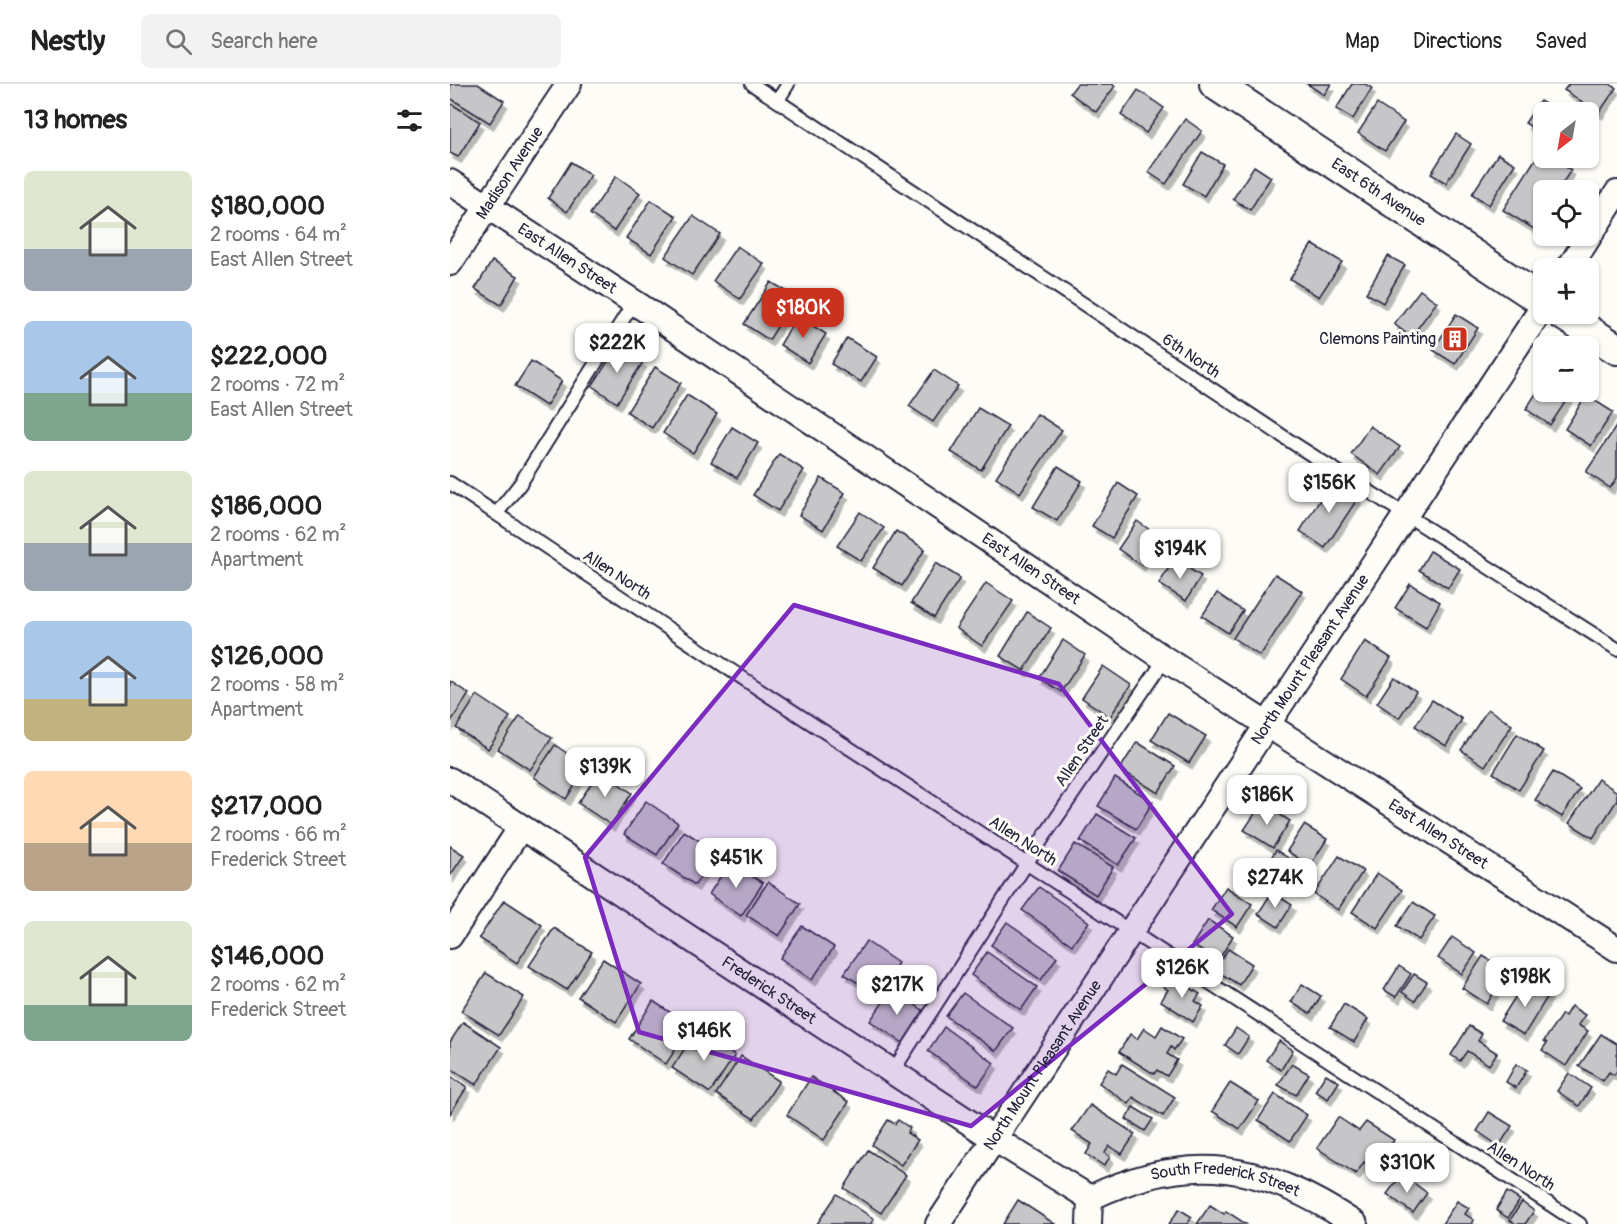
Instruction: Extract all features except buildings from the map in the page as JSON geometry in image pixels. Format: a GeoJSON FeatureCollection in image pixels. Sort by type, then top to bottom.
{"type":"FeatureCollection","features":[{"type":"Feature","properties":{"kind":"street","name":"Madison Avenue"},"geometry":{"type":"LineString","coordinates":[[450,263],[569,84]]}},
{"type":"Feature","properties":{"kind":"street","name":"East 6th Avenue"},"geometry":{"type":"LineString","coordinates":[[1215,84],[1533,296]]}},
{"type":"Feature","properties":{"kind":"street","name":"East Allen Street"},"geometry":{"type":"LineString","coordinates":[[450,182],[634,302],[1165,659],[1617,949]]}},
{"type":"Feature","properties":{"kind":"street"},"geometry":{"type":"LineString","coordinates":[[1575,258],[1617,192]]}},
{"type":"Feature","properties":{"kind":"street","name":"North Mount Pleasant Avenue"},"geometry":{"type":"LineString","coordinates":[[938,1224],[1533,320]]}},
{"type":"Feature","properties":{"kind":"street"},"geometry":{"type":"LineString","coordinates":[[1578,324],[1617,349]]}},
{"type":"Feature","properties":{"kind":"street","name":"Frederick Street"},"geometry":{"type":"LineString","coordinates":[[450,780],[993,1138],[1090,1198]]}},
{"type":"Feature","properties":{"kind":"street"},"geometry":{"type":"LineString","coordinates":[[450,936],[521,827]]}},
{"type":"Feature","properties":{"kind":"street","name":"South Frederick Street"},"geometry":{"type":"LineString","coordinates":[[1090,1198],[1119,1184],[1151,1174],[1220,1169],[1263,1176],[1285,1184],[1315,1198],[1355,1224]]}},
{"type":"Feature","properties":{"kind":"street"},"geometry":{"type":"LineString","coordinates":[[1089,1224],[1090,1198]]}},
{"type":"Feature","properties":{"kind":"lane","name":"6th North"},"geometry":{"type":"LineString","coordinates":[[752,84],[1296,446],[1617,649]]}},
{"type":"Feature","properties":{"kind":"lane"},"geometry":{"type":"LineString","coordinates":[[778,100],[788,84]]}},
{"type":"Feature","properties":{"kind":"lane"},"geometry":{"type":"LineString","coordinates":[[497,513],[514,492],[561,422],[634,302]]}},
{"type":"Feature","properties":{"kind":"lane","name":"Allen North"},"geometry":{"type":"LineString","coordinates":[[450,483],[497,513],[521,533],[1580,1224]]}},
{"type":"Feature","properties":{"kind":"lane","name":"Allen Street"},"geometry":{"type":"LineString","coordinates":[[893,1071],[1028,863],[1165,659]]}},
{"type":"Feature","properties":{"kind":"highlighted area"},"geometry":{"type":"Polygon","coordinates":[[[794,605],[1059,684],[1232,914],[971,1126],[639,1032],[585,857],[794,605]]]}},
{"type":"Feature","properties":{"kind":"place","name":"Clemons Painting"},"geometry":{"type":"Point","coordinates":[1455,339]}}]}
